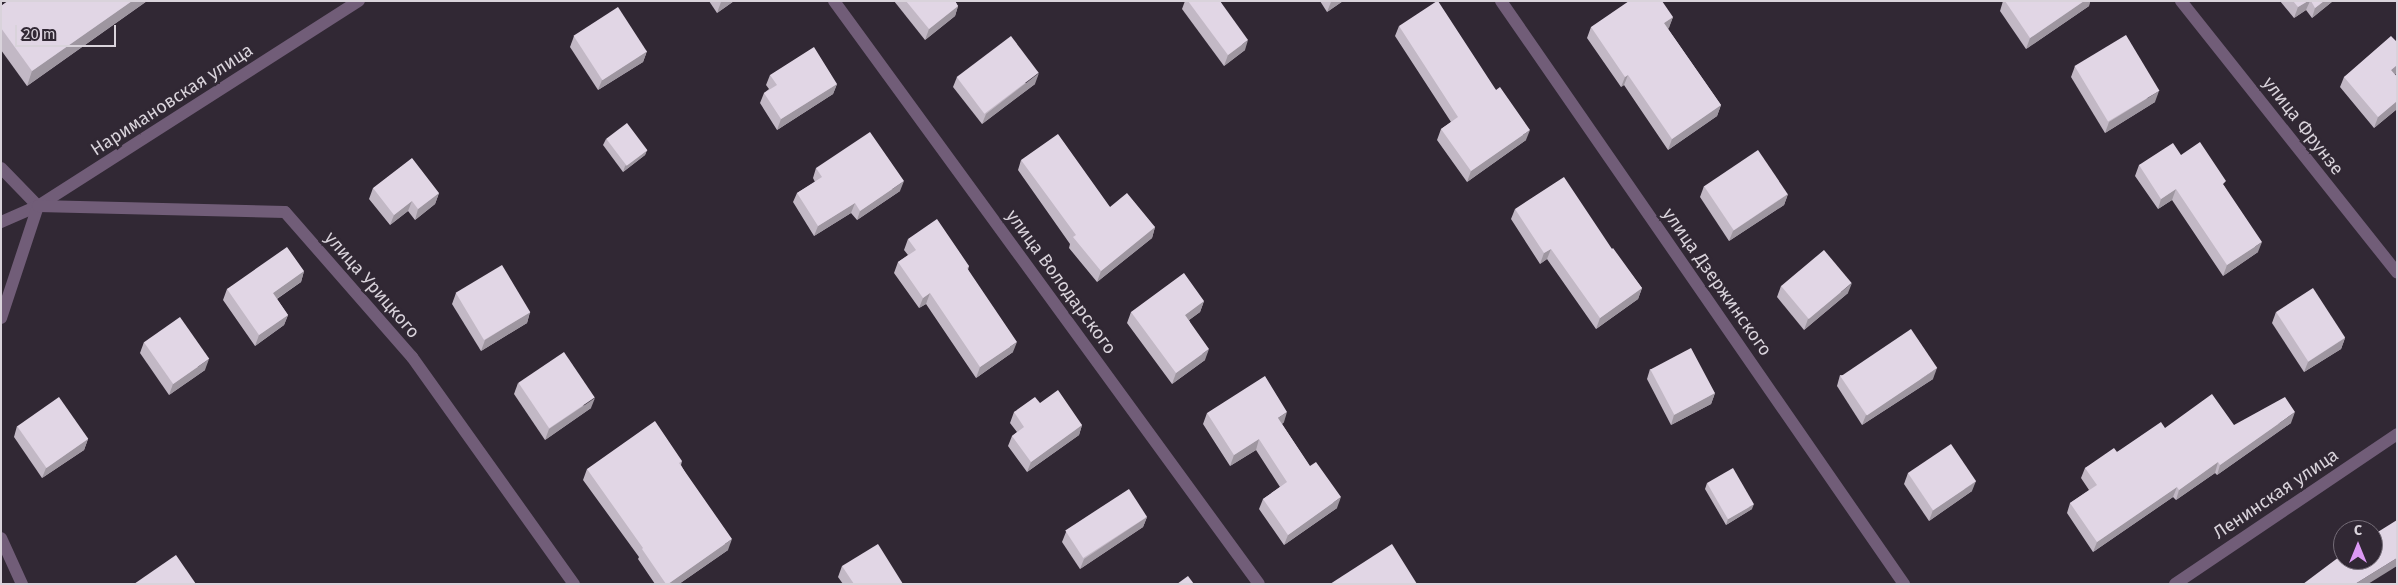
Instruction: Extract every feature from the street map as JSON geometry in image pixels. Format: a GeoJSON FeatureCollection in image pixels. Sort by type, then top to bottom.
{"type":"FeatureCollection","features":[{"type":"Feature","properties":{"kind":"street","name":"Наримановская улица"},"geometry":{"type":"LineString","coordinates":[[1,222],[38,206],[359,1]]}},
{"type":"Feature","properties":{"kind":"street","name":"улица Володарского"},"geometry":{"type":"LineString","coordinates":[[834,1],[1259,584]]}},
{"type":"Feature","properties":{"kind":"street","name":"улица Дзержинского"},"geometry":{"type":"LineString","coordinates":[[1501,1],[1904,584]]}},
{"type":"Feature","properties":{"kind":"street","name":"улица Фрунзе"},"geometry":{"type":"LineString","coordinates":[[2181,1],[2397,273]]}},
{"type":"Feature","properties":{"kind":"street"},"geometry":{"type":"LineString","coordinates":[[1,168],[38,206],[1,318]]}},
{"type":"Feature","properties":{"kind":"street","name":"улица Урицкого"},"geometry":{"type":"LineString","coordinates":[[38,206],[284,212],[412,357],[574,584]]}},
{"type":"Feature","properties":{"kind":"street","name":"Ленинская улица"},"geometry":{"type":"LineString","coordinates":[[2175,584],[2397,434]]}},
{"type":"Feature","properties":{"kind":"street"},"geometry":{"type":"LineString","coordinates":[[1,538],[22,584]]}},
{"type":"Feature","properties":{"kind":"building"},"geometry":{"type":"Polygon","coordinates":[[[8,1],[132,1],[32,71],[1,28],[1,6],[8,1]]]}},
{"type":"Feature","properties":{"kind":"building"},"geometry":{"type":"Polygon","coordinates":[[[906,1],[955,1],[958,6],[929,29],[906,1]]]}},
{"type":"Feature","properties":{"kind":"building"},"geometry":{"type":"Polygon","coordinates":[[[1188,1],[1220,1],[1248,40],[1228,55],[1188,1]]]}},
{"type":"Feature","properties":{"kind":"building"},"geometry":{"type":"Polygon","coordinates":[[[1437,1],[1496,90],[1500,87],[1530,130],[1471,171],[1441,129],[1458,117],[1399,26],[1437,1]]]}},
{"type":"Feature","properties":{"kind":"building"},"geometry":{"type":"Polygon","coordinates":[[[1629,1],[1662,1],[1673,17],[1664,23],[1721,105],[1672,139],[1628,75],[1625,77],[1591,27],[1629,1]]]}},
{"type":"Feature","properties":{"kind":"building"},"geometry":{"type":"Polygon","coordinates":[[[2005,1],[2084,1],[2030,38],[2005,1]]]}},
{"type":"Feature","properties":{"kind":"building"},"geometry":{"type":"Polygon","coordinates":[[[2293,1],[2308,1],[2298,7],[2293,1]]]}},
{"type":"Feature","properties":{"kind":"building"},"geometry":{"type":"Polygon","coordinates":[[[2311,1],[2324,1],[2315,8],[2311,1]]]}},
{"type":"Feature","properties":{"kind":"building"},"geometry":{"type":"Polygon","coordinates":[[[618,7],[647,51],[602,80],[574,36],[618,7]]]}},
{"type":"Feature","properties":{"kind":"building"},"geometry":{"type":"Polygon","coordinates":[[[2126,35],[2159,91],[2108,122],[2075,66],[2126,35]]]}},
{"type":"Feature","properties":{"kind":"building"},"geometry":{"type":"Polygon","coordinates":[[[1011,36],[1039,73],[984,114],[957,77],[1011,36]]]}},
{"type":"Feature","properties":{"kind":"building"},"geometry":{"type":"Polygon","coordinates":[[[2391,36],[2397,42],[2397,65],[2391,70],[2397,77],[2397,101],[2378,117],[2344,77],[2391,36]]]}},
{"type":"Feature","properties":{"kind":"building"},"geometry":{"type":"Polygon","coordinates":[[[814,47],[837,84],[781,119],[764,93],[777,85],[770,75],[814,47]]]}},
{"type":"Feature","properties":{"kind":"building"},"geometry":{"type":"Polygon","coordinates":[[[627,123],[647,150],[627,166],[606,139],[627,123]]]}},
{"type":"Feature","properties":{"kind":"building"},"geometry":{"type":"Polygon","coordinates":[[[870,132],[904,181],[860,211],[855,203],[818,226],[797,193],[822,177],[816,168],[870,132]]]}},
{"type":"Feature","properties":{"kind":"building"},"geometry":{"type":"Polygon","coordinates":[[[1058,134],[1110,207],[1127,193],[1155,227],[1101,271],[1073,237],[1076,235],[1021,160],[1058,134]]]}},
{"type":"Feature","properties":{"kind":"building"},"geometry":{"type":"Polygon","coordinates":[[[2200,142],[2226,181],[2223,184],[2262,242],[2227,265],[2176,189],[2161,199],[2139,165],[2173,143],[2181,155],[2200,142]]]}},
{"type":"Feature","properties":{"kind":"building"},"geometry":{"type":"Polygon","coordinates":[[[1758,150],[1788,194],[1734,230],[1704,186],[1758,150]]]}},
{"type":"Feature","properties":{"kind":"building"},"geometry":{"type":"Polygon","coordinates":[[[412,158],[439,193],[418,209],[412,201],[394,215],[373,188],[412,158]]]}},
{"type":"Feature","properties":{"kind":"building"},"geometry":{"type":"Polygon","coordinates":[[[1564,177],[1612,249],[1642,288],[1600,318],[1551,249],[1544,253],[1515,209],[1564,177]]]}},
{"type":"Feature","properties":{"kind":"building"},"geometry":{"type":"Polygon","coordinates":[[[937,219],[969,266],[967,268],[1017,342],[980,367],[930,293],[923,298],[898,262],[916,250],[908,239],[937,219]]]}},
{"type":"Feature","properties":{"kind":"building"},"geometry":{"type":"Polygon","coordinates":[[[287,247],[304,271],[273,293],[288,315],[259,335],[227,289],[287,247]]]}},
{"type":"Feature","properties":{"kind":"building"},"geometry":{"type":"Polygon","coordinates":[[[1824,250],[1852,283],[1809,319],[1781,286],[1824,250]]]}},
{"type":"Feature","properties":{"kind":"building"},"geometry":{"type":"Polygon","coordinates":[[[502,265],[530,312],[484,340],[456,293],[502,265]]]}},
{"type":"Feature","properties":{"kind":"building"},"geometry":{"type":"Polygon","coordinates":[[[1184,273],[1204,301],[1185,315],[1209,349],[1176,373],[1131,312],[1184,273]]]}},
{"type":"Feature","properties":{"kind":"building"},"geometry":{"type":"Polygon","coordinates":[[[2313,288],[2345,337],[2308,361],[2276,312],[2313,288]]]}},
{"type":"Feature","properties":{"kind":"building"},"geometry":{"type":"Polygon","coordinates":[[[180,317],[209,359],[173,384],[144,342],[180,317]]]}},
{"type":"Feature","properties":{"kind":"building"},"geometry":{"type":"Polygon","coordinates":[[[1911,329],[1937,368],[1867,415],[1841,377],[1911,329]]]}},
{"type":"Feature","properties":{"kind":"building"},"geometry":{"type":"Polygon","coordinates":[[[1691,348],[1715,393],[1674,415],[1650,370],[1691,348]]]}},
{"type":"Feature","properties":{"kind":"building"},"geometry":{"type":"Polygon","coordinates":[[[564,352],[595,398],[549,428],[518,383],[564,352]]]}},
{"type":"Feature","properties":{"kind":"building"},"geometry":{"type":"Polygon","coordinates":[[[1265,376],[1287,412],[1278,418],[1310,466],[1316,462],[1341,497],[1288,535],[1263,499],[1287,482],[1259,439],[1234,455],[1207,413],[1265,376]]]}},
{"type":"Feature","properties":{"kind":"building"},"geometry":{"type":"Polygon","coordinates":[[[1058,390],[1082,425],[1031,462],[1012,436],[1024,427],[1014,412],[1035,397],[1040,403],[1058,390]]]}},
{"type":"Feature","properties":{"kind":"building"},"geometry":{"type":"Polygon","coordinates":[[[2212,394],[2234,425],[2285,397],[2295,412],[2220,465],[2218,462],[2179,490],[2177,487],[2097,542],[2070,503],[2097,485],[2085,468],[2114,448],[2117,452],[2161,422],[2165,428],[2212,394]]]}},
{"type":"Feature","properties":{"kind":"building"},"geometry":{"type":"Polygon","coordinates":[[[59,397],[88,439],[46,468],[17,426],[59,397]]]}},
{"type":"Feature","properties":{"kind":"building"},"geometry":{"type":"Polygon","coordinates":[[[655,421],[682,461],[679,463],[732,539],[668,584],[666,584],[587,469],[655,421]]]}},
{"type":"Feature","properties":{"kind":"building"},"geometry":{"type":"Polygon","coordinates":[[[1951,444],[1976,481],[1933,510],[1908,473],[1951,444]]]}},
{"type":"Feature","properties":{"kind":"building"},"geometry":{"type":"Polygon","coordinates":[[[1733,468],[1754,504],[1728,519],[1707,483],[1733,468]]]}},
{"type":"Feature","properties":{"kind":"building"},"geometry":{"type":"Polygon","coordinates":[[[1129,489],[1147,517],[1083,558],[1065,530],[1129,489]]]}},
{"type":"Feature","properties":{"kind":"building"},"geometry":{"type":"Polygon","coordinates":[[[2397,520],[2397,558],[2383,567],[2383,529],[2397,520]]]}},
{"type":"Feature","properties":{"kind":"building"},"geometry":{"type":"Polygon","coordinates":[[[878,544],[903,584],[854,584],[842,566],[878,544]]]}},
{"type":"Feature","properties":{"kind":"building"},"geometry":{"type":"Polygon","coordinates":[[[1392,544],[1417,584],[1330,584],[1392,544]]]}},
{"type":"Feature","properties":{"kind":"building"},"geometry":{"type":"Polygon","coordinates":[[[176,555],[196,584],[134,584],[176,555]]]}},
{"type":"Feature","properties":{"kind":"building"},"geometry":{"type":"Polygon","coordinates":[[[2333,562],[2333,570],[2378,570],[2355,584],[2303,584],[2333,562]]]}},
{"type":"Feature","properties":{"kind":"building"},"geometry":{"type":"Polygon","coordinates":[[[1188,576],[1194,584],[1177,584],[1188,576]]]}}]}
